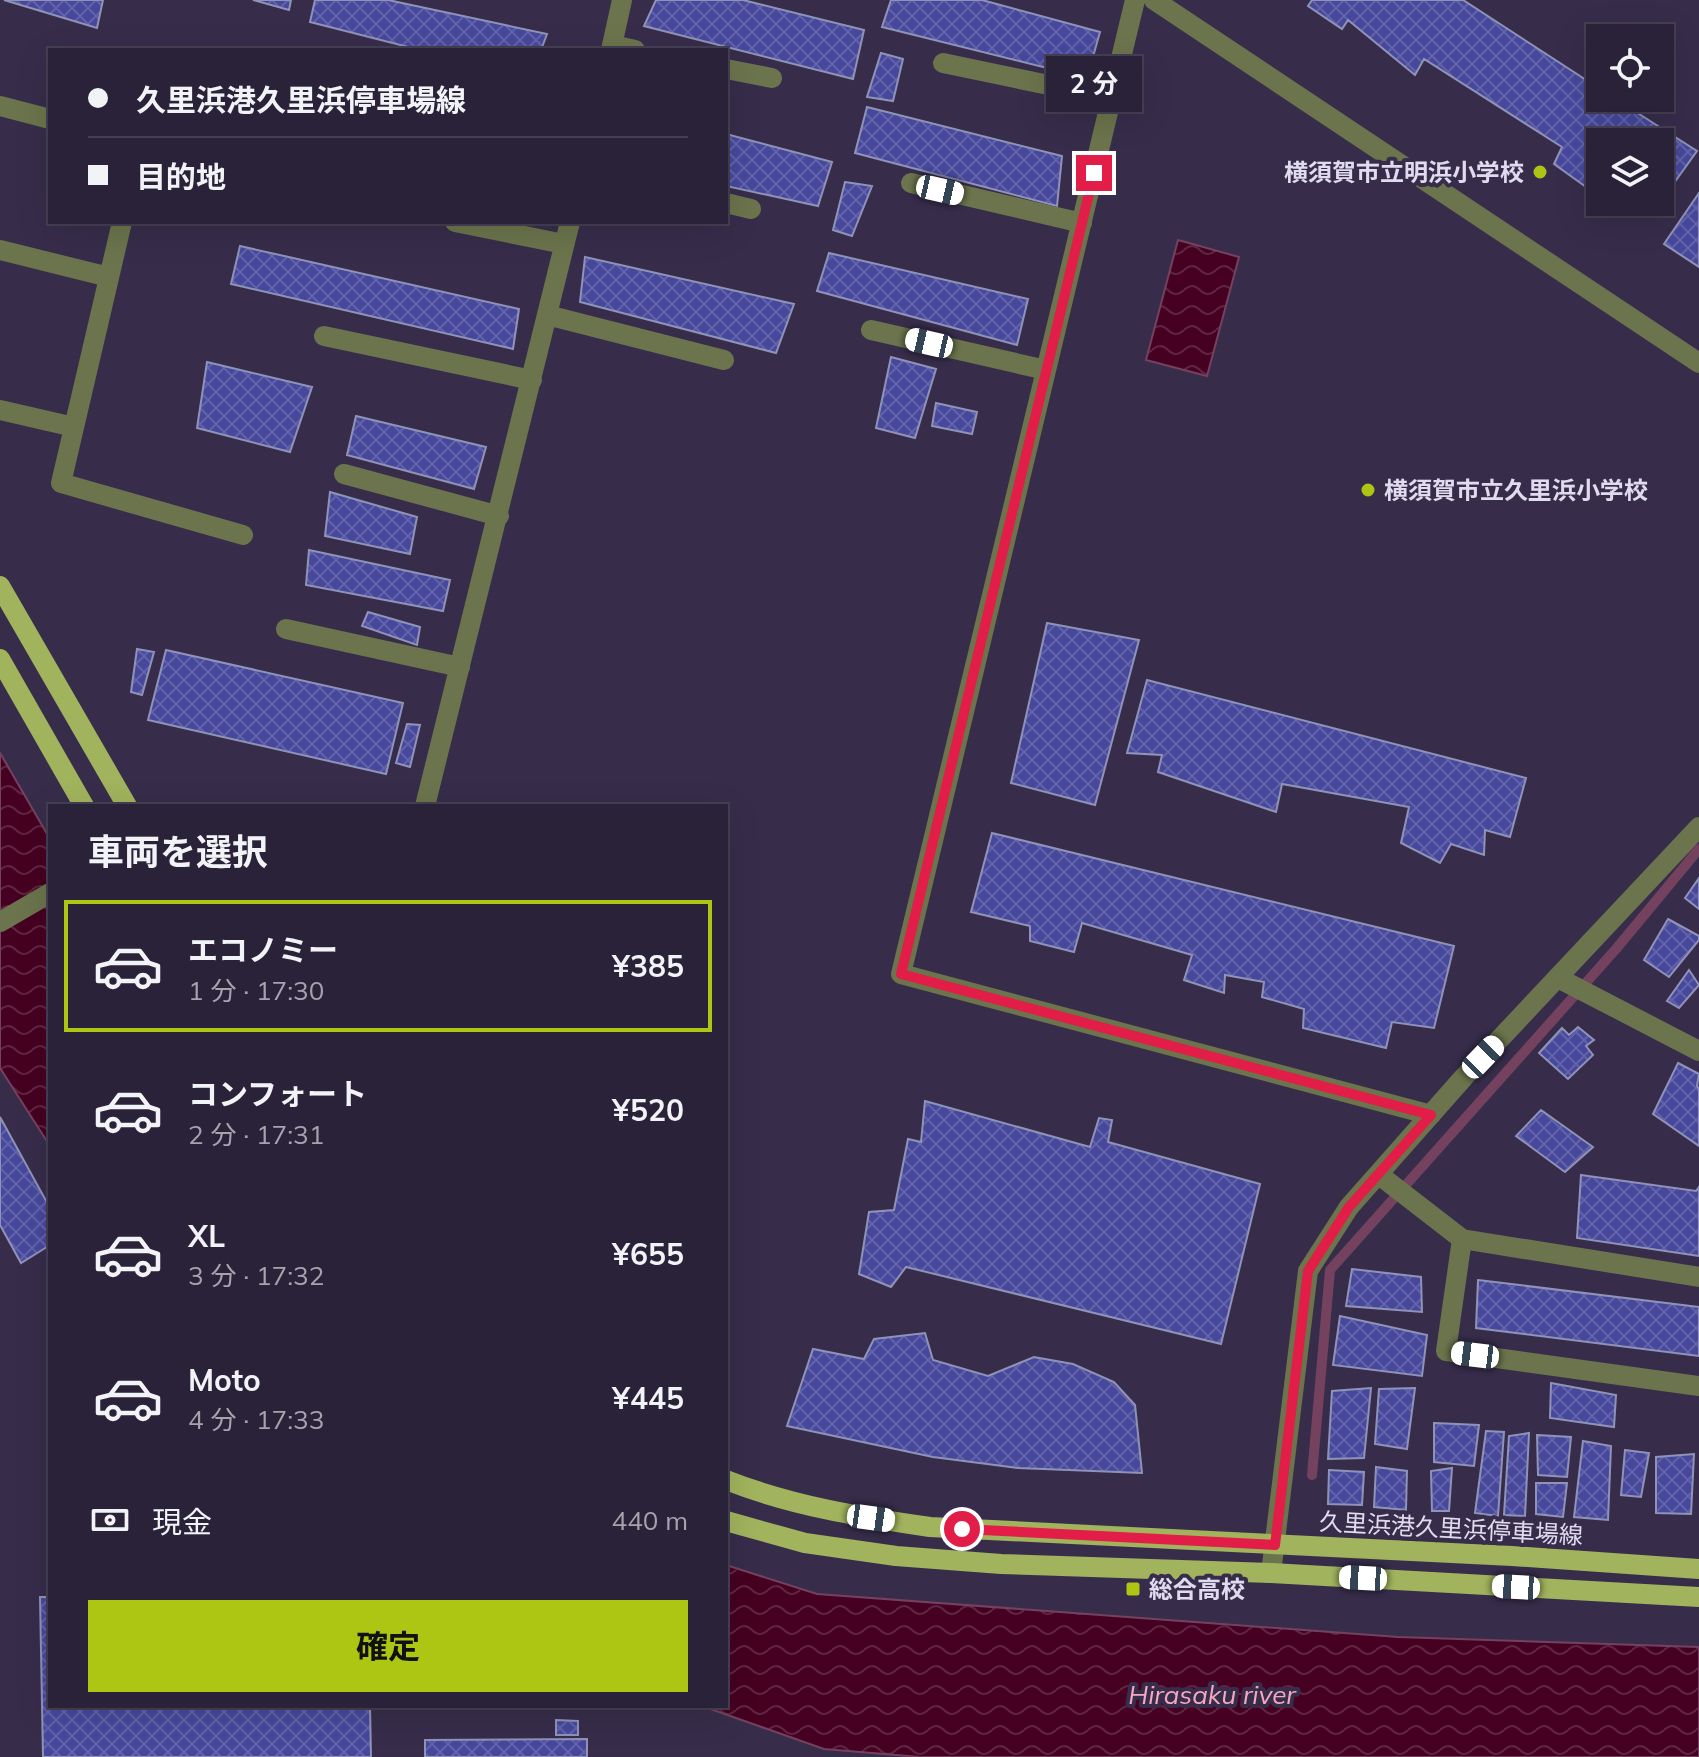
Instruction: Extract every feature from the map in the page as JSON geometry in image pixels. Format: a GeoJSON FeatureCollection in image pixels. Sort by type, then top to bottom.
{"type":"FeatureCollection","features":[{"type":"Feature","properties":{"kind":"main road"},"geometry":{"type":"LineString","coordinates":[[0,586],[126,804]]}},
{"type":"Feature","properties":{"kind":"main road"},"geometry":{"type":"LineString","coordinates":[[0,659],[83,804]]}},
{"type":"Feature","properties":{"kind":"main road","name":"久里浜港久里浜停車場線"},"geometry":{"type":"LineString","coordinates":[[728,1481],[755,1492],[841,1514],[930,1527],[1512,1556],[1699,1569]]}},
{"type":"Feature","properties":{"kind":"main road"},"geometry":{"type":"LineString","coordinates":[[728,1522],[805,1543],[896,1556],[1001,1564],[1271,1573],[1699,1597]]}},
{"type":"Feature","properties":{"kind":"street"},"geometry":{"type":"LineString","coordinates":[[612,48],[622,0]]}},
{"type":"Feature","properties":{"kind":"street"},"geometry":{"type":"LineString","coordinates":[[1135,0],[901,974],[1431,1115]]}},
{"type":"Feature","properties":{"kind":"street"},"geometry":{"type":"LineString","coordinates":[[1154,0],[1699,363]]}},
{"type":"Feature","properties":{"kind":"street"},"geometry":{"type":"LineString","coordinates":[[943,63],[1111,98]]}},
{"type":"Feature","properties":{"kind":"street"},"geometry":{"type":"LineString","coordinates":[[728,69],[772,78]]}},
{"type":"Feature","properties":{"kind":"street"},"geometry":{"type":"LineString","coordinates":[[0,106],[48,118]]}},
{"type":"Feature","properties":{"kind":"street"},"geometry":{"type":"LineString","coordinates":[[911,183],[1082,223]]}},
{"type":"Feature","properties":{"kind":"street"},"geometry":{"type":"LineString","coordinates":[[728,203],[751,209]]}},
{"type":"Feature","properties":{"kind":"street"},"geometry":{"type":"LineString","coordinates":[[122,224],[61,483],[243,535]]}},
{"type":"Feature","properties":{"kind":"street"},"geometry":{"type":"LineString","coordinates":[[465,224],[564,244]]}},
{"type":"Feature","properties":{"kind":"street"},"geometry":{"type":"LineString","coordinates":[[426,804],[569,224]]}},
{"type":"Feature","properties":{"kind":"street"},"geometry":{"type":"LineString","coordinates":[[0,250],[109,277]]}},
{"type":"Feature","properties":{"kind":"street"},"geometry":{"type":"LineString","coordinates":[[547,315],[724,360]]}},
{"type":"Feature","properties":{"kind":"street"},"geometry":{"type":"LineString","coordinates":[[871,330],[1046,370]]}},
{"type":"Feature","properties":{"kind":"street"},"geometry":{"type":"LineString","coordinates":[[324,336],[532,380]]}},
{"type":"Feature","properties":{"kind":"street"},"geometry":{"type":"LineString","coordinates":[[0,410],[74,427]]}},
{"type":"Feature","properties":{"kind":"street"},"geometry":{"type":"LineString","coordinates":[[344,474],[499,516]]}},
{"type":"Feature","properties":{"kind":"street"},"geometry":{"type":"LineString","coordinates":[[286,629],[460,667]]}},
{"type":"Feature","properties":{"kind":"street"},"geometry":{"type":"LineString","coordinates":[[1271,1573],[1308,1271],[1349,1207],[1378,1174],[1699,827]]}},
{"type":"Feature","properties":{"kind":"street"},"geometry":{"type":"LineString","coordinates":[[0,922],[48,894]]}},
{"type":"Feature","properties":{"kind":"street"},"geometry":{"type":"LineString","coordinates":[[1558,978],[1699,1051]]}},
{"type":"Feature","properties":{"kind":"street"},"geometry":{"type":"LineString","coordinates":[[1378,1174],[1462,1239],[1699,1277]]}},
{"type":"Feature","properties":{"kind":"street"},"geometry":{"type":"LineString","coordinates":[[1462,1239],[1446,1351],[1699,1386]]}},
{"type":"Feature","properties":{"kind":"water"},"geometry":{"type":"Polygon","coordinates":[[[1178,240],[1239,257],[1207,376],[1146,360],[1178,240]]]}},
{"type":"Feature","properties":{"kind":"water"},"geometry":{"type":"Polygon","coordinates":[[[0,753],[48,836],[48,1143],[0,1068],[0,753]]]}},
{"type":"Feature","properties":{"kind":"water","name":"Hirasaku river"},"geometry":{"type":"Polygon","coordinates":[[[728,1566],[817,1594],[1398,1637],[1699,1647],[1699,1757],[920,1757],[824,1749],[708,1708],[728,1708],[728,1566]]]}},
{"type":"Feature","properties":{"kind":"building"},"geometry":{"type":"Polygon","coordinates":[[[4,0],[103,0],[97,28],[4,0]]]}},
{"type":"Feature","properties":{"kind":"building"},"geometry":{"type":"Polygon","coordinates":[[[253,0],[291,0],[289,10],[253,0]]]}},
{"type":"Feature","properties":{"kind":"building"},"geometry":{"type":"Polygon","coordinates":[[[315,0],[388,0],[547,34],[542,48],[412,48],[310,22],[315,0]]]}},
{"type":"Feature","properties":{"kind":"building"},"geometry":{"type":"Polygon","coordinates":[[[656,0],[743,0],[864,30],[853,79],[644,26],[656,0]]]}},
{"type":"Feature","properties":{"kind":"building"},"geometry":{"type":"Polygon","coordinates":[[[891,0],[982,0],[1100,32],[1087,78],[882,27],[891,0]]]}},
{"type":"Feature","properties":{"kind":"building"},"geometry":{"type":"Polygon","coordinates":[[[1312,0],[1463,0],[1586,80],[1586,112],[1636,112],[1661,128],[1586,128],[1586,187],[1554,164],[1562,147],[1424,59],[1415,75],[1348,20],[1342,29],[1308,6],[1312,0]]]}},
{"type":"Feature","properties":{"kind":"building"},"geometry":{"type":"Polygon","coordinates":[[[881,53],[903,59],[893,101],[867,97],[881,53]]]}},
{"type":"Feature","properties":{"kind":"building"},"geometry":{"type":"Polygon","coordinates":[[[867,107],[1062,156],[1057,206],[855,153],[867,107]]]}},
{"type":"Feature","properties":{"kind":"building"},"geometry":{"type":"Polygon","coordinates":[[[728,135],[832,162],[818,206],[728,186],[728,135]]]}},
{"type":"Feature","properties":{"kind":"building"},"geometry":{"type":"Polygon","coordinates":[[[1674,136],[1697,151],[1674,183],[1674,136]]]}},
{"type":"Feature","properties":{"kind":"building"},"geometry":{"type":"Polygon","coordinates":[[[845,182],[872,186],[852,236],[833,230],[845,182]]]}},
{"type":"Feature","properties":{"kind":"building"},"geometry":{"type":"Polygon","coordinates":[[[1699,193],[1699,267],[1664,244],[1699,193]]]}},
{"type":"Feature","properties":{"kind":"building"},"geometry":{"type":"Polygon","coordinates":[[[240,246],[519,309],[513,349],[231,284],[240,246]]]}},
{"type":"Feature","properties":{"kind":"building"},"geometry":{"type":"Polygon","coordinates":[[[829,253],[1028,299],[1017,345],[817,291],[829,253]]]}},
{"type":"Feature","properties":{"kind":"building"},"geometry":{"type":"Polygon","coordinates":[[[585,257],[794,304],[776,353],[580,302],[585,257]]]}},
{"type":"Feature","properties":{"kind":"building"},"geometry":{"type":"Polygon","coordinates":[[[891,357],[936,369],[915,438],[876,428],[891,357]]]}},
{"type":"Feature","properties":{"kind":"building"},"geometry":{"type":"Polygon","coordinates":[[[207,362],[312,387],[290,452],[197,428],[207,362]]]}},
{"type":"Feature","properties":{"kind":"building"},"geometry":{"type":"Polygon","coordinates":[[[936,403],[977,412],[972,434],[932,426],[936,403]]]}},
{"type":"Feature","properties":{"kind":"building"},"geometry":{"type":"Polygon","coordinates":[[[356,416],[486,447],[474,489],[347,455],[356,416]]]}},
{"type":"Feature","properties":{"kind":"building"},"geometry":{"type":"Polygon","coordinates":[[[330,492],[417,517],[410,554],[325,536],[330,492]]]}},
{"type":"Feature","properties":{"kind":"building"},"geometry":{"type":"Polygon","coordinates":[[[309,550],[450,580],[443,611],[306,585],[309,550]]]}},
{"type":"Feature","properties":{"kind":"building"},"geometry":{"type":"Polygon","coordinates":[[[368,612],[420,627],[417,645],[362,626],[368,612]]]}},
{"type":"Feature","properties":{"kind":"building"},"geometry":{"type":"Polygon","coordinates":[[[1047,623],[1139,640],[1095,805],[1011,783],[1047,623]]]}},
{"type":"Feature","properties":{"kind":"building"},"geometry":{"type":"Polygon","coordinates":[[[137,649],[154,652],[142,695],[131,692],[137,649]]]}},
{"type":"Feature","properties":{"kind":"building"},"geometry":{"type":"Polygon","coordinates":[[[166,650],[403,703],[386,774],[148,720],[166,650]]]}},
{"type":"Feature","properties":{"kind":"building"},"geometry":{"type":"Polygon","coordinates":[[[1147,680],[1526,778],[1510,837],[1485,830],[1484,855],[1451,844],[1440,863],[1401,843],[1409,807],[1282,784],[1276,812],[1158,772],[1162,755],[1127,753],[1147,680]]]}},
{"type":"Feature","properties":{"kind":"building"},"geometry":{"type":"Polygon","coordinates":[[[407,724],[420,725],[410,767],[396,763],[407,724]]]}},
{"type":"Feature","properties":{"kind":"building"},"geometry":{"type":"Polygon","coordinates":[[[992,833],[1454,946],[1434,1028],[1392,1022],[1386,1048],[1303,1028],[1304,1009],[1262,997],[1264,982],[1225,975],[1224,993],[1184,980],[1192,955],[1082,923],[1074,952],[1030,941],[1030,926],[971,912],[992,833]]]}},
{"type":"Feature","properties":{"kind":"building"},"geometry":{"type":"Polygon","coordinates":[[[1699,878],[1699,909],[1685,898],[1699,878]]]}},
{"type":"Feature","properties":{"kind":"building"},"geometry":{"type":"Polygon","coordinates":[[[1668,919],[1699,936],[1669,977],[1644,960],[1668,919]]]}},
{"type":"Feature","properties":{"kind":"building"},"geometry":{"type":"Polygon","coordinates":[[[1689,970],[1699,985],[1679,1008],[1667,1001],[1689,970]]]}},
{"type":"Feature","properties":{"kind":"building"},"geometry":{"type":"Polygon","coordinates":[[[1578,1027],[1594,1040],[1586,1046],[1593,1055],[1568,1079],[1539,1053],[1562,1028],[1569,1035],[1578,1027]]]}},
{"type":"Feature","properties":{"kind":"building"},"geometry":{"type":"Polygon","coordinates":[[[1678,1063],[1699,1074],[1699,1146],[1653,1114],[1678,1063]]]}},
{"type":"Feature","properties":{"kind":"building"},"geometry":{"type":"Polygon","coordinates":[[[925,1101],[1090,1147],[1099,1118],[1112,1120],[1108,1142],[1260,1184],[1221,1344],[906,1267],[891,1287],[859,1274],[869,1212],[894,1210],[908,1139],[921,1142],[925,1101]]]}},
{"type":"Feature","properties":{"kind":"building"},"geometry":{"type":"Polygon","coordinates":[[[1541,1110],[1593,1147],[1565,1172],[1516,1136],[1541,1110]]]}},
{"type":"Feature","properties":{"kind":"building"},"geometry":{"type":"Polygon","coordinates":[[[0,1117],[48,1204],[48,1246],[21,1263],[0,1225],[0,1117]]]}},
{"type":"Feature","properties":{"kind":"building"},"geometry":{"type":"Polygon","coordinates":[[[1581,1175],[1696,1191],[1699,1187],[1699,1256],[1577,1238],[1581,1175]]]}},
{"type":"Feature","properties":{"kind":"building"},"geometry":{"type":"Polygon","coordinates":[[[1352,1269],[1421,1277],[1422,1312],[1346,1306],[1352,1269]]]}},
{"type":"Feature","properties":{"kind":"building"},"geometry":{"type":"Polygon","coordinates":[[[1478,1280],[1699,1307],[1699,1356],[1476,1328],[1478,1280]]]}},
{"type":"Feature","properties":{"kind":"building"},"geometry":{"type":"Polygon","coordinates":[[[1340,1316],[1427,1335],[1422,1376],[1333,1365],[1340,1316]]]}},
{"type":"Feature","properties":{"kind":"building"},"geometry":{"type":"Polygon","coordinates":[[[925,1333],[933,1360],[988,1376],[1034,1357],[1073,1364],[1114,1382],[1135,1405],[1142,1473],[1018,1468],[933,1457],[787,1426],[813,1349],[864,1359],[874,1339],[925,1333]]]}},
{"type":"Feature","properties":{"kind":"building"},"geometry":{"type":"Polygon","coordinates":[[[1551,1383],[1616,1395],[1614,1427],[1550,1418],[1551,1383]]]}},
{"type":"Feature","properties":{"kind":"building"},"geometry":{"type":"Polygon","coordinates":[[[1371,1388],[1364,1458],[1328,1459],[1332,1391],[1371,1388]]]}},
{"type":"Feature","properties":{"kind":"building"},"geometry":{"type":"Polygon","coordinates":[[[1415,1388],[1407,1449],[1375,1444],[1379,1389],[1415,1388]]]}},
{"type":"Feature","properties":{"kind":"building"},"geometry":{"type":"Polygon","coordinates":[[[1434,1423],[1479,1425],[1474,1466],[1434,1462],[1434,1423]]]}},
{"type":"Feature","properties":{"kind":"building"},"geometry":{"type":"Polygon","coordinates":[[[1486,1431],[1504,1432],[1498,1516],[1475,1513],[1486,1431]]]}},
{"type":"Feature","properties":{"kind":"building"},"geometry":{"type":"Polygon","coordinates":[[[1529,1433],[1525,1516],[1504,1515],[1509,1436],[1529,1433]]]}},
{"type":"Feature","properties":{"kind":"building"},"geometry":{"type":"Polygon","coordinates":[[[1537,1435],[1571,1437],[1567,1477],[1538,1475],[1537,1435]]]}},
{"type":"Feature","properties":{"kind":"building"},"geometry":{"type":"Polygon","coordinates":[[[1583,1441],[1611,1446],[1608,1520],[1574,1517],[1583,1441]]]}},
{"type":"Feature","properties":{"kind":"building"},"geometry":{"type":"Polygon","coordinates":[[[1625,1450],[1649,1453],[1641,1497],[1621,1495],[1625,1450]]]}},
{"type":"Feature","properties":{"kind":"building"},"geometry":{"type":"Polygon","coordinates":[[[1694,1454],[1691,1514],[1656,1513],[1656,1457],[1694,1454]]]}},
{"type":"Feature","properties":{"kind":"building"},"geometry":{"type":"Polygon","coordinates":[[[1376,1467],[1407,1471],[1406,1510],[1374,1507],[1376,1467]]]}},
{"type":"Feature","properties":{"kind":"building"},"geometry":{"type":"Polygon","coordinates":[[[1452,1468],[1449,1511],[1432,1511],[1431,1471],[1452,1468]]]}},
{"type":"Feature","properties":{"kind":"building"},"geometry":{"type":"Polygon","coordinates":[[[1329,1470],[1364,1472],[1362,1505],[1328,1504],[1329,1470]]]}},
{"type":"Feature","properties":{"kind":"building"},"geometry":{"type":"Polygon","coordinates":[[[1536,1483],[1567,1483],[1563,1517],[1536,1514],[1536,1483]]]}},
{"type":"Feature","properties":{"kind":"building"},"geometry":{"type":"Polygon","coordinates":[[[40,1597],[48,1597],[48,1708],[370,1708],[371,1757],[43,1757],[40,1597]]]}},
{"type":"Feature","properties":{"kind":"building"},"geometry":{"type":"Polygon","coordinates":[[[556,1720],[578,1721],[578,1735],[556,1735],[556,1720]]]}},
{"type":"Feature","properties":{"kind":"building"},"geometry":{"type":"Polygon","coordinates":[[[587,1739],[587,1757],[425,1757],[425,1740],[587,1739]]]}},
{"type":"Feature","properties":{"kind":"waterway"},"geometry":{"type":"LineString","coordinates":[[1312,1475],[1330,1270],[1616,949],[1699,849]]}},
{"type":"Feature","properties":{"kind":"place","name":"横須賀市立明浜小学校"},"geometry":{"type":"Point","coordinates":[1540,172]}},
{"type":"Feature","properties":{"kind":"place","name":"横須賀市立久里浜小学校"},"geometry":{"type":"Point","coordinates":[1368,490]}},
{"type":"Feature","properties":{"kind":"place","name":"総合高校"},"geometry":{"type":"Point","coordinates":[1133,1589]}},
{"type":"Feature","properties":{"kind":"route"},"geometry":{"type":"LineString","coordinates":[[962,1529],[1275,1545],[1308,1271],[1349,1207],[1431,1115],[901,974],[1094,173]]}}]}
